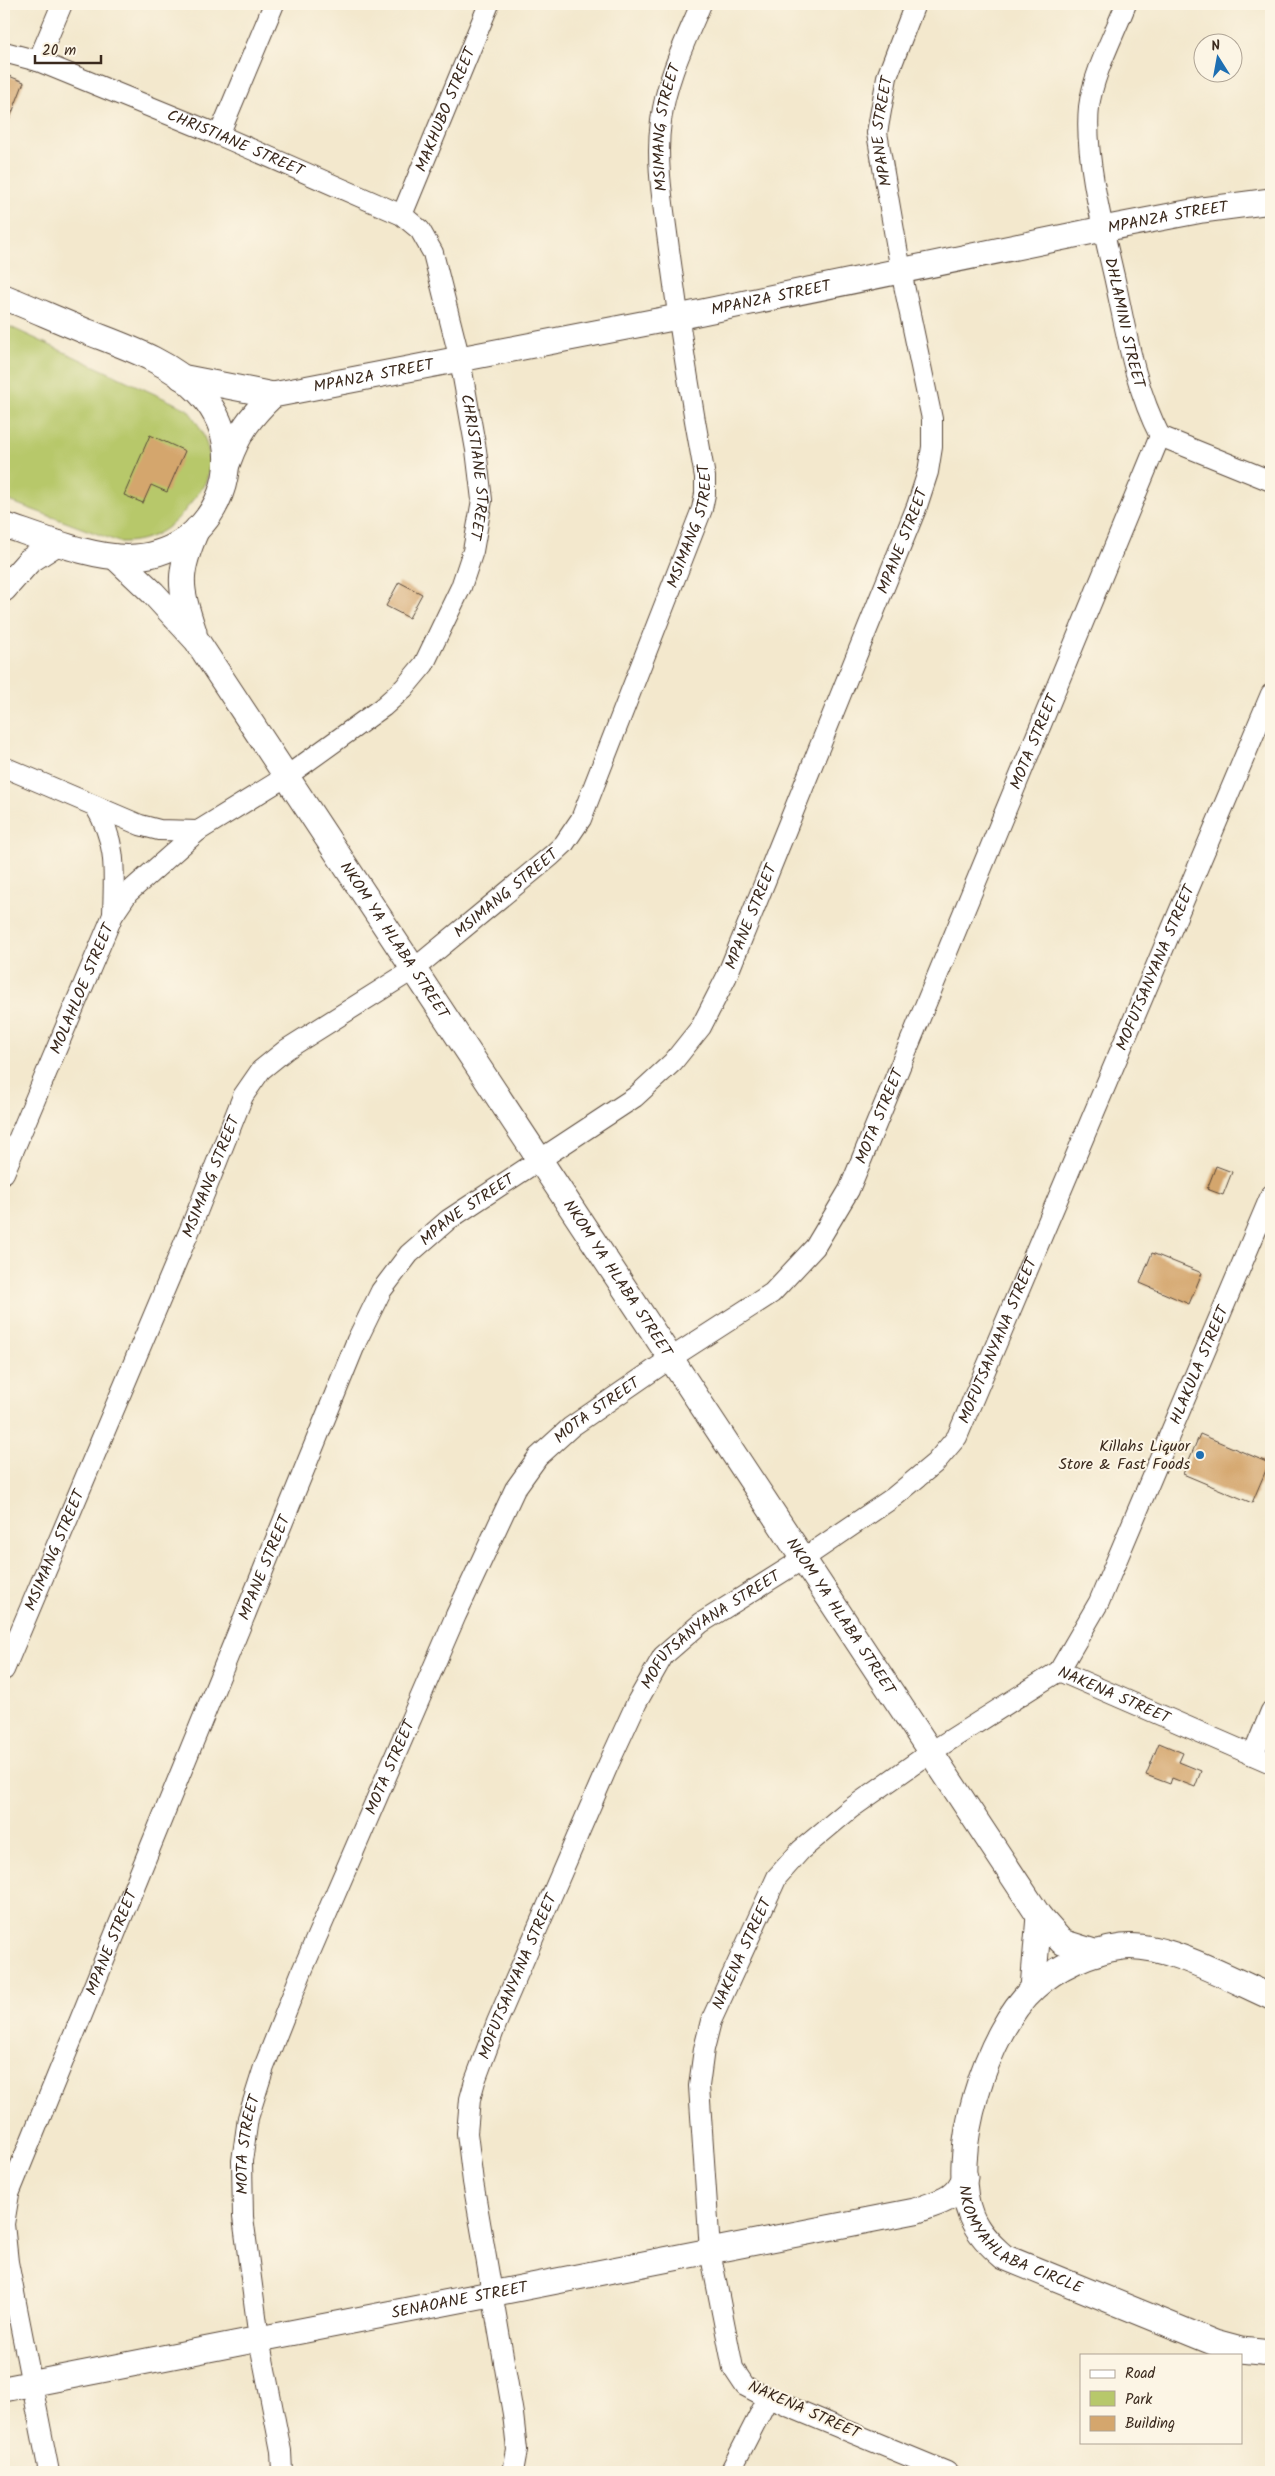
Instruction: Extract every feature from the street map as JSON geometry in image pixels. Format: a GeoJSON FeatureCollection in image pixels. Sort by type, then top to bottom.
{"type":"FeatureCollection","features":[{"type":"Feature","properties":{"kind":"street"},"geometry":{"type":"LineString","coordinates":[[38,62],[62,4]]}},
{"type":"Feature","properties":{"kind":"street"},"geometry":{"type":"LineString","coordinates":[[219,135],[274,4]]}},
{"type":"Feature","properties":{"kind":"street","name":"MAKHUBO STREET"},"geometry":{"type":"LineString","coordinates":[[402,215],[489,4]]}},
{"type":"Feature","properties":{"kind":"street","name":"MSIMANG STREET"},"geometry":{"type":"LineString","coordinates":[[4,1670],[187,1236],[243,1096],[261,1070],[287,1049],[414,969],[551,856],[568,838],[581,820],[702,509],[705,494],[705,477],[678,317],[662,194],[660,123],[675,67],[701,4]]}},
{"type":"Feature","properties":{"kind":"street","name":"MPANE STREET"},"geometry":{"type":"LineString","coordinates":[[49,2472],[8,2262],[4,2224],[9,2194],[357,1340],[381,1291],[409,1254],[448,1220],[635,1097],[673,1062],[701,1027],[726,978],[906,536],[928,472],[932,447],[932,419],[901,271],[877,133],[887,77],[915,4]]}},
{"type":"Feature","properties":{"kind":"street","name":"DHLAMINI STREET"},"geometry":{"type":"LineString","coordinates":[[1126,4],[1095,82],[1089,106],[1088,135],[1103,229],[1137,381],[1148,413],[1160,436]]}},
{"type":"Feature","properties":{"kind":"street","name":"CHRISTIANE STREET"},"geometry":{"type":"LineString","coordinates":[[4,52],[38,62],[219,135],[402,215],[420,230],[433,253],[460,360],[476,450],[482,500],[473,551],[461,588],[424,664],[404,688],[383,707],[287,776],[198,830]]}},
{"type":"Feature","properties":{"kind":"street","name":"MPANZA STREET"},"geometry":{"type":"LineString","coordinates":[[181,378],[273,395],[678,317],[1270,196]]}},
{"type":"Feature","properties":{"kind":"street"},"geometry":{"type":"LineString","coordinates":[[4,298],[142,354],[181,378],[197,390],[210,406],[220,423],[226,443],[227,463],[224,485],[216,506],[189,538],[172,548],[154,555],[134,558],[115,557],[56,543],[4,525]]}},
{"type":"Feature","properties":{"kind":"street"},"geometry":{"type":"LineString","coordinates":[[227,463],[236,441],[251,415],[273,395]]}},
{"type":"Feature","properties":{"kind":"street"},"geometry":{"type":"LineString","coordinates":[[1160,436],[1271,481]]}},
{"type":"Feature","properties":{"kind":"street","name":"MOTA STREET"},"geometry":{"type":"LineString","coordinates":[[282,2472],[281,2451],[259,2339],[243,2218],[242,2161],[248,2118],[264,2067],[302,1971],[456,1615],[515,1490],[538,1457],[571,1428],[671,1358],[772,1293],[815,1247],[849,1190],[1160,436]]}},
{"type":"Feature","properties":{"kind":"street","name":"NKOM YA HLABA STREET"},"geometry":{"type":"LineString","coordinates":[[198,528],[185,556],[182,597],[198,641]]}},
{"type":"Feature","properties":{"kind":"street"},"geometry":{"type":"LineString","coordinates":[[4,589],[29,562],[56,543]]}},
{"type":"Feature","properties":{"kind":"street","name":"NKOM YA HLABA STREET"},"geometry":{"type":"LineString","coordinates":[[115,557],[153,593],[198,641],[1039,1916],[1062,1942],[1097,1953]]}},
{"type":"Feature","properties":{"kind":"street","name":"MOFUTSANYANA STREET"},"geometry":{"type":"LineString","coordinates":[[513,2472],[516,2450],[513,2414],[473,2182],[467,2133],[470,2099],[497,2022],[609,1763],[637,1702],[663,1656],[702,1623],[803,1559],[894,1497],[935,1463],[957,1437],[1271,694]]}},
{"type":"Feature","properties":{"kind":"street"},"geometry":{"type":"LineString","coordinates":[[4,767],[140,825],[159,830],[198,830]]}},
{"type":"Feature","properties":{"kind":"street"},"geometry":{"type":"LineString","coordinates":[[95,806],[107,825],[113,847],[113,915]]}},
{"type":"Feature","properties":{"kind":"street","name":"MOLAHLOE STREET"},"geometry":{"type":"LineString","coordinates":[[4,1174],[113,915],[128,893],[198,830]]}},
{"type":"Feature","properties":{"kind":"street","name":"HLAKULA STREET"},"geometry":{"type":"LineString","coordinates":[[1059,1671],[1099,1602],[1271,1194]]}},
{"type":"Feature","properties":{"kind":"street","name":"NAKENA STREET"},"geometry":{"type":"LineString","coordinates":[[947,2472],[768,2398],[744,2386],[733,2368],[710,2251],[699,2086],[704,2049],[711,2021],[777,1877],[801,1850],[850,1809],[931,1752],[1059,1671],[1262,1759]]}},
{"type":"Feature","properties":{"kind":"street"},"geometry":{"type":"LineString","coordinates":[[1262,1759],[1271,1711]]}},
{"type":"Feature","properties":{"kind":"street"},"geometry":{"type":"LineString","coordinates":[[1033,1988],[1039,1916]]}},
{"type":"Feature","properties":{"kind":"street","name":"NKOMYAHLABA CIRCLE"},"geometry":{"type":"LineString","coordinates":[[1271,1997],[1205,1967],[1163,1952],[1139,1946],[1122,1947],[1097,1953],[1053,1974],[1033,1988],[1017,2006],[1004,2026],[986,2063],[968,2129],[964,2158],[968,2204],[977,2228],[988,2244],[1004,2257],[1215,2343],[1241,2350],[1271,2353]]}},
{"type":"Feature","properties":{"kind":"street","name":"SENAOANE STREET"},"geometry":{"type":"LineString","coordinates":[[4,2389],[915,2211],[954,2195],[960,2190],[966,2177]]}},
{"type":"Feature","properties":{"kind":"street","name":"SENAOANE STREET"},"geometry":{"type":"LineString","coordinates":[[915,2211],[942,2212],[977,2228]]}},
{"type":"Feature","properties":{"kind":"street"},"geometry":{"type":"LineString","coordinates":[[730,2472],[768,2398]]}},
{"type":"Feature","properties":{"kind":"green space"},"geometry":{"type":"Polygon","coordinates":[[[4,324],[187,409],[203,434],[210,464],[203,486],[182,514],[167,528],[140,540],[119,542],[4,499],[4,324]]]}},
{"type":"Feature","properties":{"kind":"building"},"geometry":{"type":"Polygon","coordinates":[[[4,74],[24,82],[5,131],[4,131],[4,74]]]}},
{"type":"Feature","properties":{"kind":"building"},"geometry":{"type":"Polygon","coordinates":[[[150,435],[185,451],[167,492],[151,485],[143,503],[124,495],[150,435]]]}},
{"type":"Feature","properties":{"kind":"building"},"geometry":{"type":"Polygon","coordinates":[[[399,582],[422,594],[409,618],[386,606],[399,582]]]}},
{"type":"Feature","properties":{"kind":"building"},"geometry":{"type":"Polygon","coordinates":[[[1216,1166],[1232,1172],[1223,1195],[1207,1189],[1216,1166]]]}},
{"type":"Feature","properties":{"kind":"building"},"geometry":{"type":"Polygon","coordinates":[[[1152,1253],[1202,1273],[1189,1304],[1140,1283],[1152,1253]]]}},
{"type":"Feature","properties":{"kind":"building"},"geometry":{"type":"Polygon","coordinates":[[[1200,1434],[1269,1463],[1252,1503],[1183,1474],[1200,1434]]]}},
{"type":"Feature","properties":{"kind":"building"},"geometry":{"type":"Polygon","coordinates":[[[1159,1743],[1183,1753],[1179,1762],[1201,1771],[1195,1787],[1172,1778],[1170,1784],[1146,1775],[1159,1743]]]}},
{"type":"Feature","properties":{"kind":"place","name":"Killahs Liquor Store & Fast Foods"},"geometry":{"type":"Point","coordinates":[1200,1455]}}]}
